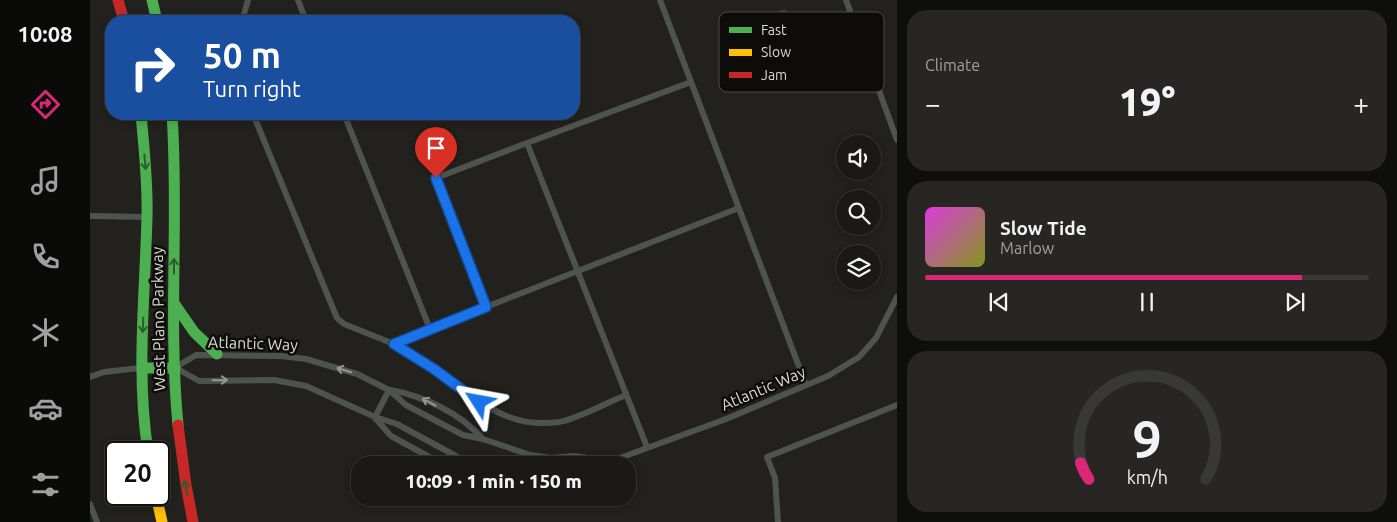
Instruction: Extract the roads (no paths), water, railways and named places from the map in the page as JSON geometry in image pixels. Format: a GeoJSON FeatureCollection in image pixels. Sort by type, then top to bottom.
{"type":"FeatureCollection","features":[{"type":"Feature","properties":{"kind":"main road"},"geometry":{"type":"LineString","coordinates":[[118,0],[122,15]]}},
{"type":"Feature","properties":{"kind":"main road"},"geometry":{"type":"LineString","coordinates":[[152,0],[156,15]]}},
{"type":"Feature","properties":{"kind":"main road","name":"West Plano Parkway"},"geometry":{"type":"LineString","coordinates":[[142,120],[147,183],[142,368],[147,441]]}},
{"type":"Feature","properties":{"kind":"main road","name":"West Plano Parkway"},"geometry":{"type":"LineString","coordinates":[[172,120],[175,172],[175,397],[183,472],[193,522]]}},
{"type":"Feature","properties":{"kind":"main road"},"geometry":{"type":"LineString","coordinates":[[174,303],[194,332],[217,354]]}},
{"type":"Feature","properties":{"kind":"main road"},"geometry":{"type":"LineString","coordinates":[[142,368],[175,368]]}},
{"type":"Feature","properties":{"kind":"main road"},"geometry":{"type":"LineString","coordinates":[[158,506],[162,522]]}},
{"type":"Feature","properties":{"kind":"lane"},"geometry":{"type":"LineString","coordinates":[[244,15],[248,0]]}},
{"type":"Feature","properties":{"kind":"lane"},"geometry":{"type":"LineString","coordinates":[[298,0],[304,15]]}},
{"type":"Feature","properties":{"kind":"lane"},"geometry":{"type":"LineString","coordinates":[[660,0],[806,385]]}},
{"type":"Feature","properties":{"kind":"lane"},"geometry":{"type":"LineString","coordinates":[[846,0],[850,12]]}},
{"type":"Feature","properties":{"kind":"lane"},"geometry":{"type":"LineString","coordinates":[[486,307],[436,178],[691,82]]}},
{"type":"Feature","properties":{"kind":"lane"},"geometry":{"type":"LineString","coordinates":[[880,92],[897,140]]}},
{"type":"Feature","properties":{"kind":"lane"},"geometry":{"type":"LineString","coordinates":[[256,120],[338,318],[344,324],[394,344],[434,369],[468,395],[503,415],[535,422],[560,422],[626,395]]}},
{"type":"Feature","properties":{"kind":"lane"},"geometry":{"type":"LineString","coordinates":[[346,120],[430,329]]}},
{"type":"Feature","properties":{"kind":"lane"},"geometry":{"type":"LineString","coordinates":[[527,143],[647,447]]}},
{"type":"Feature","properties":{"kind":"lane"},"geometry":{"type":"LineString","coordinates":[[394,344],[739,208]]}},
{"type":"Feature","properties":{"kind":"lane"},"geometry":{"type":"LineString","coordinates":[[90,216],[147,217]]}},
{"type":"Feature","properties":{"kind":"lane","name":"Atlantic Way"},"geometry":{"type":"LineString","coordinates":[[622,456],[726,419],[828,376],[859,357],[876,338],[897,297]]}},
{"type":"Feature","properties":{"kind":"lane","name":"Atlantic Way"},"geometry":{"type":"LineString","coordinates":[[175,368],[196,355],[217,354],[306,358],[357,374],[389,390],[406,405],[463,435],[483,439],[537,456]]}},
{"type":"Feature","properties":{"kind":"lane"},"geometry":{"type":"LineString","coordinates":[[90,378],[104,372],[142,368]]}},
{"type":"Feature","properties":{"kind":"lane"},"geometry":{"type":"LineString","coordinates":[[175,368],[199,381],[274,380],[306,386],[374,417],[397,424],[456,456]]}},
{"type":"Feature","properties":{"kind":"lane"},"geometry":{"type":"LineString","coordinates":[[374,417],[389,390]]}},
{"type":"Feature","properties":{"kind":"lane","name":"Atlantic Way"},"geometry":{"type":"LineString","coordinates":[[389,390],[412,394],[469,423],[483,439]]}},
{"type":"Feature","properties":{"kind":"lane"},"geometry":{"type":"LineString","coordinates":[[778,522],[775,478],[767,456],[897,405]]}},
{"type":"Feature","properties":{"kind":"lane"},"geometry":{"type":"LineString","coordinates":[[374,417],[391,436],[428,456]]}},
{"type":"Feature","properties":{"kind":"lane"},"geometry":{"type":"LineString","coordinates":[[90,504],[97,522]]}}]}
